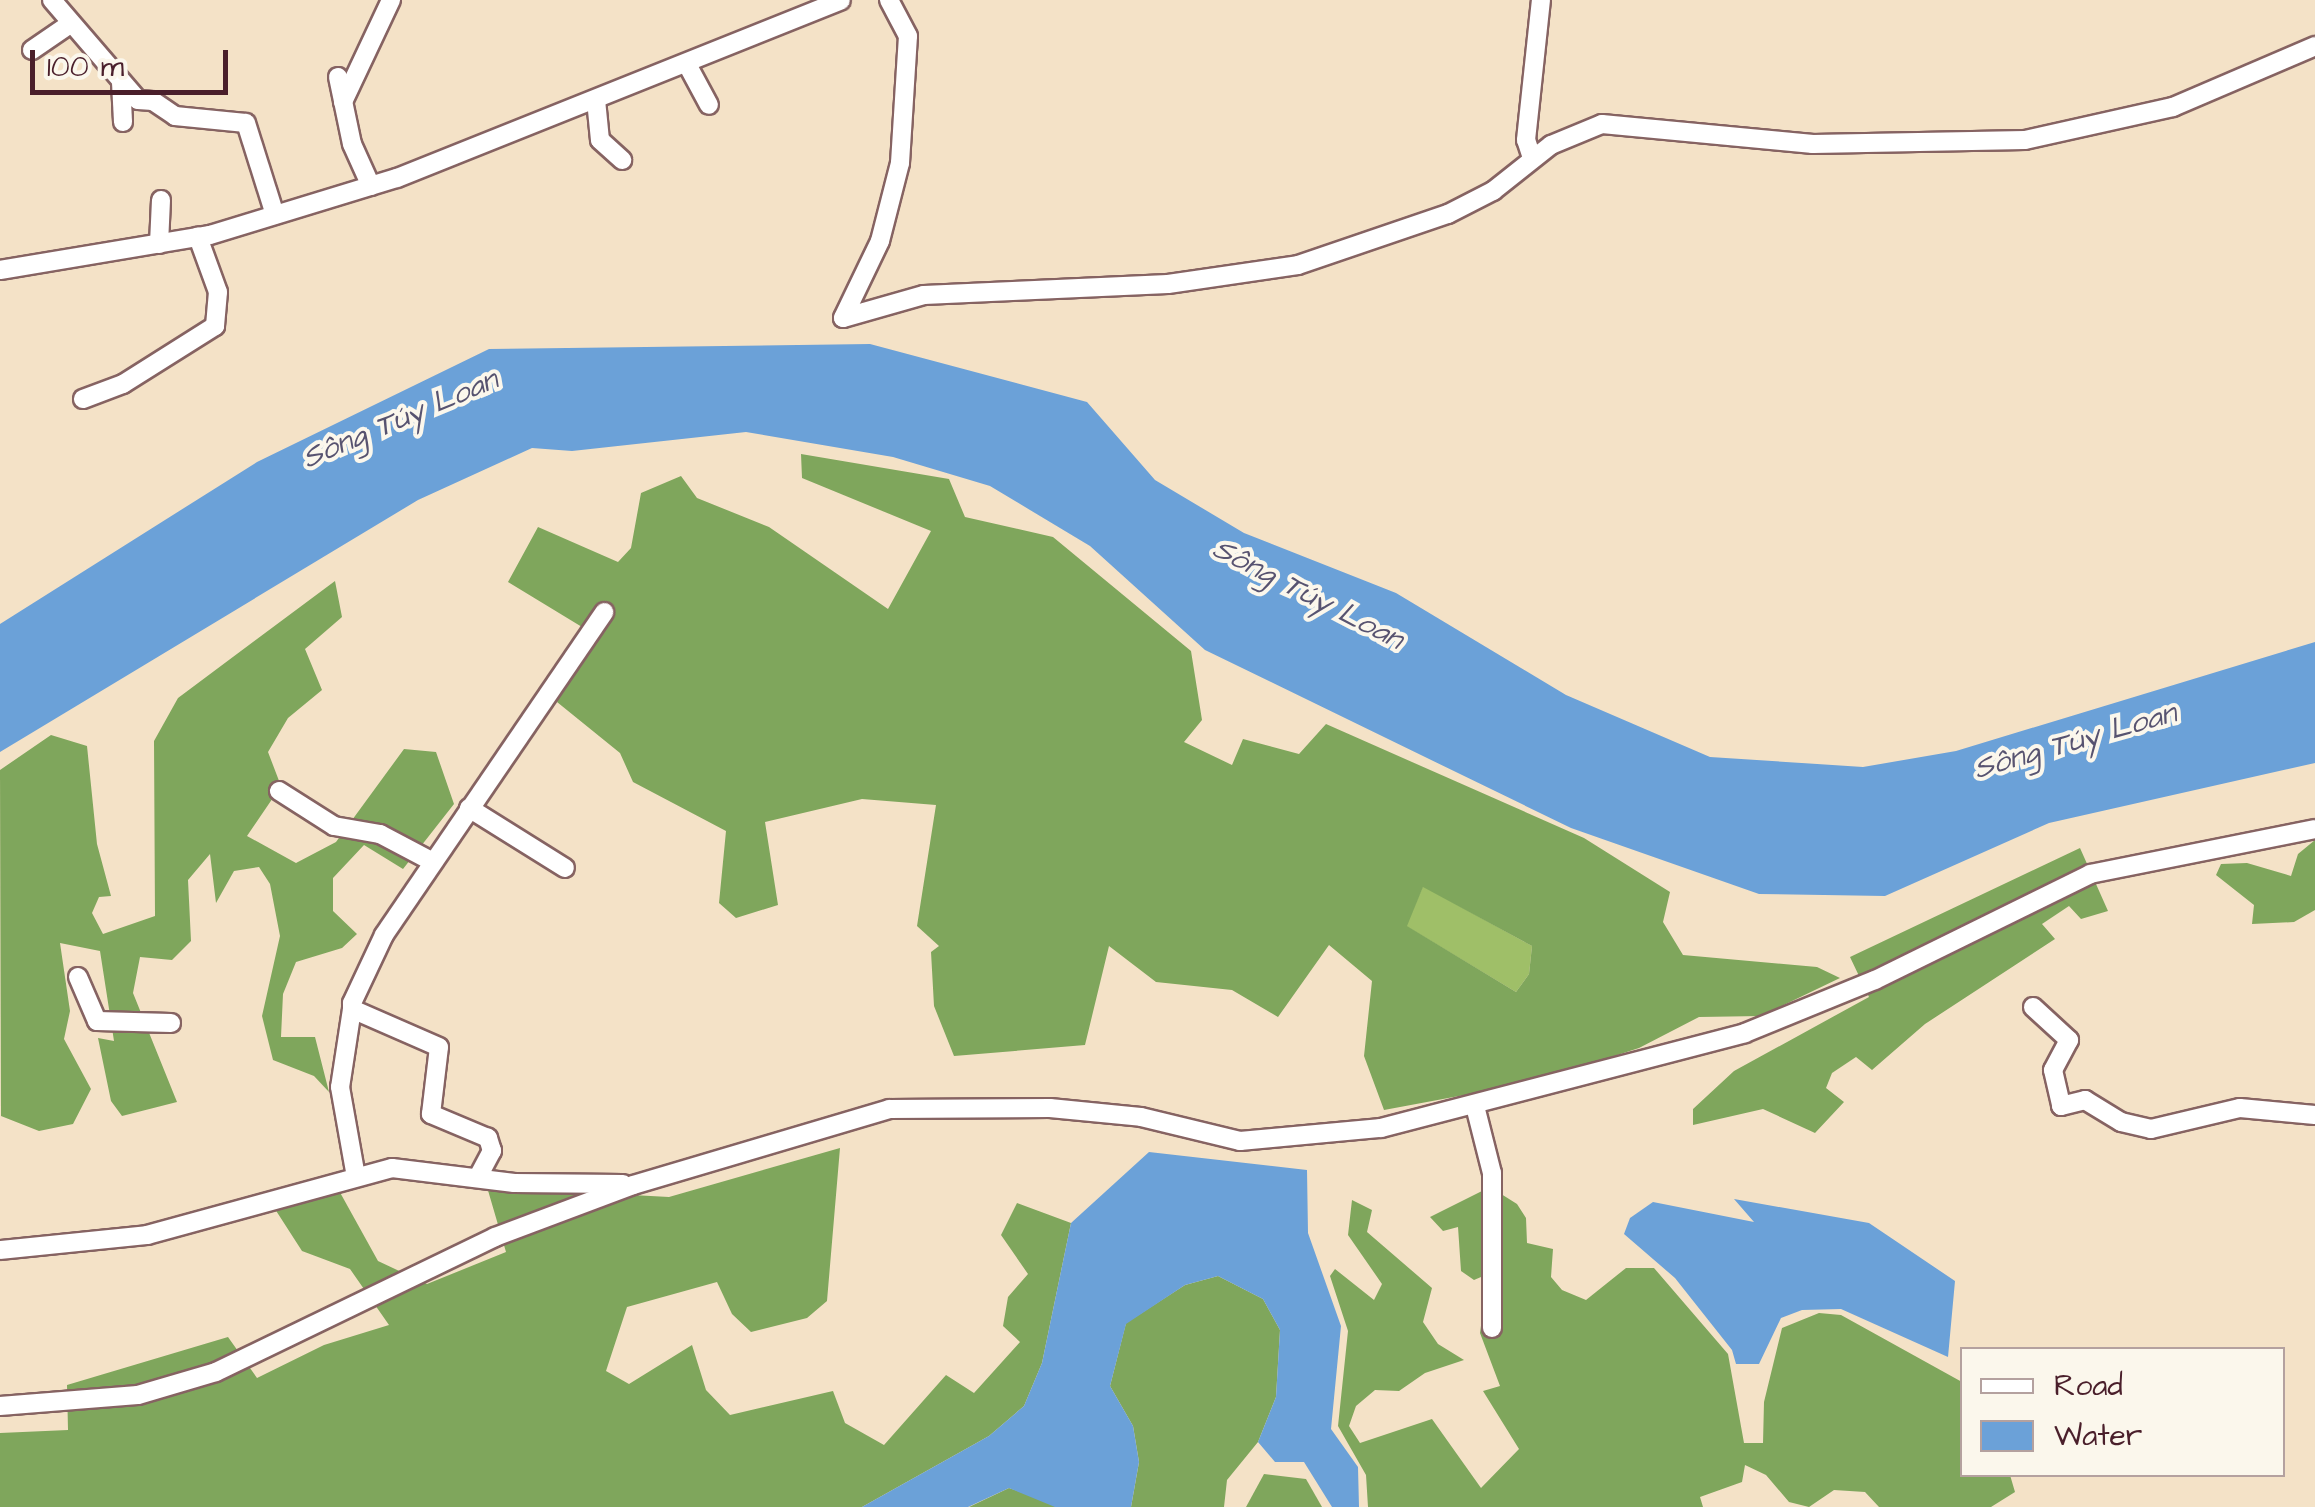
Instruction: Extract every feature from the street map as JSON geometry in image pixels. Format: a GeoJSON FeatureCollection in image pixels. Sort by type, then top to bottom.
{"type":"FeatureCollection","features":[{"type":"Feature","properties":{"kind":"street"},"geometry":{"type":"LineString","coordinates":[[52,0],[138,100],[175,116],[246,123],[275,215]]}},
{"type":"Feature","properties":{"kind":"street"},"geometry":{"type":"LineString","coordinates":[[343,102],[392,0]]}},
{"type":"Feature","properties":{"kind":"street"},"geometry":{"type":"LineString","coordinates":[[0,270],[198,237],[371,186],[694,64],[840,0]]}},
{"type":"Feature","properties":{"kind":"street"},"geometry":{"type":"LineString","coordinates":[[889,0],[908,36],[900,163],[880,240],[843,318],[924,295],[1168,284],[1298,265],[1448,214],[1494,191],[1532,158],[1602,124],[1813,144],[2024,140],[2174,107],[2315,46]]}},
{"type":"Feature","properties":{"kind":"street"},"geometry":{"type":"LineString","coordinates":[[1532,158],[1526,140],[1541,0]]}},
{"type":"Feature","properties":{"kind":"street"},"geometry":{"type":"LineString","coordinates":[[32,50],[70,24]]}},
{"type":"Feature","properties":{"kind":"street"},"geometry":{"type":"LineString","coordinates":[[694,64],[712,99]]}},
{"type":"Feature","properties":{"kind":"street"},"geometry":{"type":"LineString","coordinates":[[338,77],[371,186]]}},
{"type":"Feature","properties":{"kind":"street"},"geometry":{"type":"LineString","coordinates":[[122,82],[123,122]]}},
{"type":"Feature","properties":{"kind":"street"},"geometry":{"type":"LineString","coordinates":[[596,100],[600,140],[622,160]]}},
{"type":"Feature","properties":{"kind":"street"},"geometry":{"type":"LineString","coordinates":[[480,124],[487,142]]}},
{"type":"Feature","properties":{"kind":"street"},"geometry":{"type":"LineString","coordinates":[[160,200],[160,244]]}},
{"type":"Feature","properties":{"kind":"street"},"geometry":{"type":"LineString","coordinates":[[82,398],[123,384],[214,326],[218,292],[198,237]]}},
{"type":"Feature","properties":{"kind":"street"},"geometry":{"type":"LineString","coordinates":[[356,1177],[340,1088],[352,1009],[384,935],[604,612]]}},
{"type":"Feature","properties":{"kind":"street"},"geometry":{"type":"LineString","coordinates":[[280,791],[334,826],[380,834],[433,862]]}},
{"type":"Feature","properties":{"kind":"street"},"geometry":{"type":"LineString","coordinates":[[470,808],[565,868]]}},
{"type":"Feature","properties":{"kind":"street"},"geometry":{"type":"LineString","coordinates":[[0,1406],[138,1395],[216,1372],[495,1237],[633,1185],[889,1109],[1050,1108],[1142,1116],[1240,1141],[1381,1128],[1761,1027],[1875,980],[2090,874],[2315,829]]}},
{"type":"Feature","properties":{"kind":"street"},"geometry":{"type":"LineString","coordinates":[[78,976],[97,1021],[171,1023]]}},
{"type":"Feature","properties":{"kind":"street"},"geometry":{"type":"LineString","coordinates":[[2033,1008],[2069,1040],[2053,1070],[2061,1106],[2085,1100],[2121,1122],[2151,1129],[2240,1108],[2315,1115]]}},
{"type":"Feature","properties":{"kind":"street"},"geometry":{"type":"LineString","coordinates":[[352,1009],[438,1046],[431,1114],[488,1138],[492,1151],[478,1177]]}},
{"type":"Feature","properties":{"kind":"street"},"geometry":{"type":"LineString","coordinates":[[1474,1106],[1492,1173],[1492,1328]]}},
{"type":"Feature","properties":{"kind":"street"},"geometry":{"type":"LineString","coordinates":[[0,1250],[147,1234],[392,1168],[633,1185]]}},
{"type":"Feature","properties":{"kind":"green space"},"geometry":{"type":"Polygon","coordinates":[[[801,454],[949,479],[965,517],[1053,537],[1191,651],[1202,720],[1184,742],[1232,765],[1243,739],[1299,754],[1326,724],[1584,838],[1670,892],[1663,922],[1683,955],[1817,967],[1840,978],[1761,1016],[1699,1017],[1639,1048],[1534,1082],[1384,1110],[1364,1056],[1372,981],[1329,945],[1278,1017],[1232,990],[1156,982],[1109,946],[1085,1045],[954,1056],[934,1006],[931,952],[939,946],[917,926],[936,805],[862,799],[765,822],[778,905],[736,918],[719,903],[726,831],[633,782],[620,753],[557,702],[582,627],[508,582],[538,527],[618,562],[631,548],[641,493],[681,476],[697,498],[769,527],[888,609],[931,531],[802,478],[801,454]],[[1423,887],[1407,926],[1516,992],[1529,974],[1532,946],[1423,887]]]}},
{"type":"Feature","properties":{"kind":"green space"},"geometry":{"type":"Polygon","coordinates":[[[335,581],[342,617],[305,649],[322,690],[288,718],[268,752],[281,786],[247,836],[296,863],[336,842],[404,749],[436,752],[454,804],[403,869],[364,845],[333,878],[333,911],[357,934],[342,948],[296,962],[283,994],[281,1037],[315,1037],[329,1092],[314,1076],[273,1060],[262,1016],[280,936],[270,884],[259,867],[234,871],[216,903],[210,854],[188,880],[191,941],[172,960],[140,957],[133,993],[177,1102],[122,1116],[111,1101],[98,1038],[114,1041],[100,951],[60,943],[70,1011],[64,1039],[91,1089],[73,1124],[39,1131],[1,1116],[0,770],[51,735],[87,746],[97,844],[111,896],[99,897],[92,913],[103,934],[155,916],[154,741],[178,698],[335,581]]]}},
{"type":"Feature","properties":{"kind":"green space"},"geometry":{"type":"Polygon","coordinates":[[[2315,840],[2315,910],[2294,922],[2252,924],[2254,905],[2216,875],[2221,864],[2247,863],[2291,876],[2298,854],[2315,840]]]}},
{"type":"Feature","properties":{"kind":"green space"},"geometry":{"type":"Polygon","coordinates":[[[2080,848],[2108,911],[2081,919],[2069,906],[2042,924],[2055,939],[1925,1024],[1872,1070],[1856,1057],[1832,1073],[1826,1088],[1844,1102],[1815,1133],[1763,1109],[1693,1125],[1693,1109],[1734,1071],[1869,997],[1850,957],[2080,848]]]}},
{"type":"Feature","properties":{"kind":"green space"},"geometry":{"type":"Polygon","coordinates":[[[1423,886],[1532,946],[1529,974],[1516,992],[1406,926],[1423,886]]]}},
{"type":"Feature","properties":{"kind":"green space"},"geometry":{"type":"Polygon","coordinates":[[[840,1148],[827,1301],[807,1318],[751,1332],[732,1314],[717,1282],[627,1307],[606,1371],[629,1384],[692,1345],[706,1390],[730,1415],[833,1391],[845,1423],[884,1445],[946,1375],[974,1393],[1020,1342],[1003,1326],[1008,1297],[1028,1274],[1001,1235],[1017,1203],[1071,1223],[1042,1363],[1024,1406],[989,1436],[862,1507],[0,1507],[0,1433],[68,1430],[67,1385],[228,1337],[257,1378],[324,1345],[389,1325],[350,1269],[302,1251],[273,1206],[337,1187],[378,1261],[427,1284],[506,1252],[487,1187],[669,1197],[840,1148]]]}},
{"type":"Feature","properties":{"kind":"green space"},"geometry":{"type":"Polygon","coordinates":[[[1490,1187],[1517,1204],[1526,1218],[1527,1243],[1553,1249],[1551,1277],[1562,1290],[1586,1300],[1626,1268],[1654,1268],[1728,1354],[1744,1443],[1763,1443],[1764,1402],[1782,1328],[1819,1313],[1841,1315],[1960,1381],[1960,1477],[2011,1477],[2015,1492],[1991,1507],[1879,1507],[1865,1492],[1834,1490],[1809,1507],[1789,1502],[1766,1475],[1745,1465],[1742,1482],[1700,1497],[1703,1507],[1368,1507],[1366,1475],[1338,1426],[1348,1331],[1330,1276],[1335,1269],[1374,1300],[1382,1284],[1348,1235],[1352,1200],[1372,1210],[1367,1232],[1432,1288],[1423,1322],[1438,1344],[1464,1360],[1425,1373],[1399,1391],[1375,1390],[1356,1406],[1349,1426],[1360,1443],[1432,1419],[1481,1488],[1519,1449],[1483,1391],[1500,1386],[1480,1333],[1488,1274],[1474,1280],[1461,1271],[1458,1227],[1443,1231],[1430,1217],[1490,1187]]]}},
{"type":"Feature","properties":{"kind":"green space"},"geometry":{"type":"Polygon","coordinates":[[[1218,1276],[1263,1299],[1280,1330],[1276,1397],[1258,1442],[1227,1480],[1224,1507],[1131,1507],[1139,1462],[1133,1426],[1110,1386],[1126,1323],[1185,1285],[1218,1276]]]}},
{"type":"Feature","properties":{"kind":"green space"},"geometry":{"type":"Polygon","coordinates":[[[1264,1474],[1306,1479],[1322,1507],[1246,1507],[1264,1474]]]}},
{"type":"Feature","properties":{"kind":"green space"},"geometry":{"type":"Polygon","coordinates":[[[1009,1488],[1056,1504],[1055,1507],[969,1507],[1009,1488]]]}},
{"type":"Feature","properties":{"kind":"water","name":"Sông Túy Loan"},"geometry":{"type":"Polygon","coordinates":[[[870,344],[1087,402],[1155,480],[1244,533],[1396,593],[1566,695],[1710,757],[1863,767],[1956,751],[2315,642],[2315,763],[2049,823],[1885,896],[1759,894],[1571,828],[1205,650],[1090,546],[990,486],[893,457],[746,432],[572,451],[532,448],[418,500],[0,752],[0,624],[257,462],[489,349],[870,344]]]}},
{"type":"Feature","properties":{"kind":"water"},"geometry":{"type":"Polygon","coordinates":[[[1149,1152],[1307,1170],[1308,1233],[1341,1326],[1331,1429],[1358,1467],[1359,1507],[1332,1507],[1304,1462],[1275,1462],[1258,1442],[1276,1397],[1280,1330],[1263,1299],[1218,1276],[1185,1285],[1126,1324],[1110,1386],[1133,1426],[1139,1462],[1131,1507],[1055,1507],[1009,1488],[968,1507],[862,1507],[989,1436],[1024,1406],[1042,1363],[1071,1223],[1149,1152]]]}},
{"type":"Feature","properties":{"kind":"water"},"geometry":{"type":"Polygon","coordinates":[[[1734,1199],[1869,1223],[1955,1281],[1948,1357],[1841,1309],[1802,1310],[1781,1318],[1759,1364],[1736,1364],[1732,1350],[1675,1278],[1624,1234],[1630,1218],[1653,1202],[1754,1222],[1734,1199]]]}}]}
